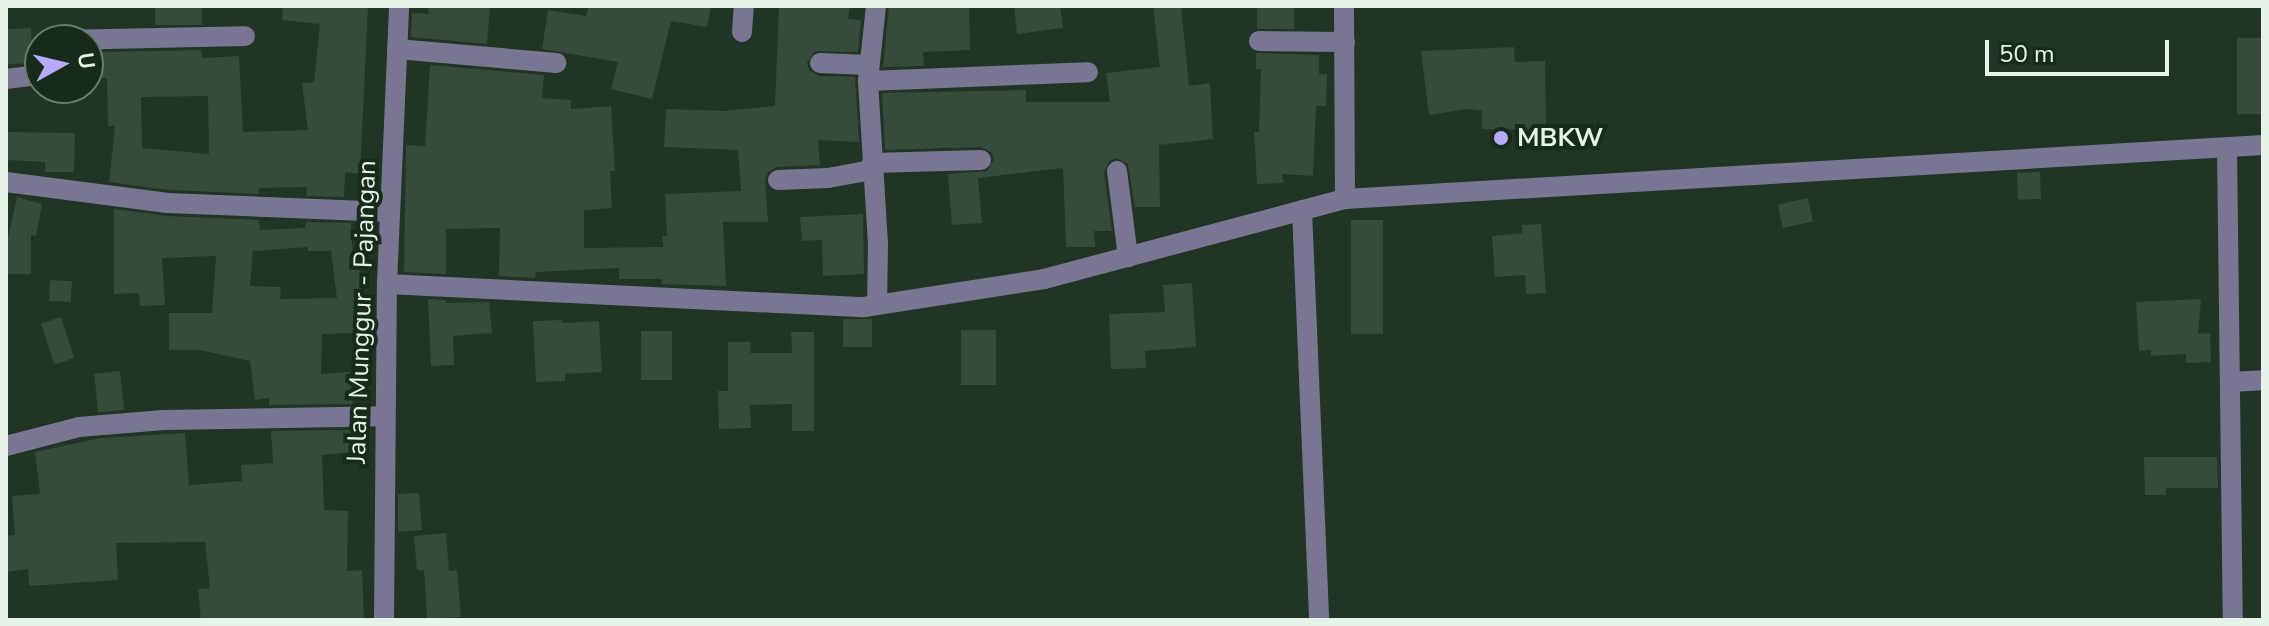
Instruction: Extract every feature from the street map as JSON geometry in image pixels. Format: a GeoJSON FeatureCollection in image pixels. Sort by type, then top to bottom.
{"type":"FeatureCollection","features":[{"type":"Feature","properties":{"kind":"street","name":"Jalan Munggur - Pajangan"},"geometry":{"type":"LineString","coordinates":[[384,620],[387,284],[399,6]]}},
{"type":"Feature","properties":{"kind":"street"},"geometry":{"type":"LineString","coordinates":[[742,32],[744,6]]}},
{"type":"Feature","properties":{"kind":"street"},"geometry":{"type":"LineString","coordinates":[[876,6],[868,73],[878,243],[877,305]]}},
{"type":"Feature","properties":{"kind":"street"},"geometry":{"type":"LineString","coordinates":[[1344,6],[1345,199]]}},
{"type":"Feature","properties":{"kind":"street"},"geometry":{"type":"LineString","coordinates":[[104,39],[245,36]]}},
{"type":"Feature","properties":{"kind":"street"},"geometry":{"type":"LineString","coordinates":[[1259,41],[1345,42]]}},
{"type":"Feature","properties":{"kind":"street"},"geometry":{"type":"LineString","coordinates":[[397,49],[556,63]]}},
{"type":"Feature","properties":{"kind":"street"},"geometry":{"type":"LineString","coordinates":[[820,63],[868,73],[1088,72]]}},
{"type":"Feature","properties":{"kind":"street"},"geometry":{"type":"LineString","coordinates":[[387,284],[626,298],[877,305],[1044,279],[1345,199],[2263,145]]}},
{"type":"Feature","properties":{"kind":"street"},"geometry":{"type":"LineString","coordinates":[[2227,147],[2233,620]]}},
{"type":"Feature","properties":{"kind":"street"},"geometry":{"type":"LineString","coordinates":[[778,180],[828,178],[872,167],[981,160]]}},
{"type":"Feature","properties":{"kind":"street"},"geometry":{"type":"LineString","coordinates":[[1117,171],[1128,257]]}},
{"type":"Feature","properties":{"kind":"street"},"geometry":{"type":"LineString","coordinates":[[6,182],[168,203],[390,212]]}},
{"type":"Feature","properties":{"kind":"street"},"geometry":{"type":"LineString","coordinates":[[1302,210],[1319,620]]}},
{"type":"Feature","properties":{"kind":"street"},"geometry":{"type":"LineString","coordinates":[[2230,382],[2263,380]]}},
{"type":"Feature","properties":{"kind":"street"},"geometry":{"type":"LineString","coordinates":[[6,446],[79,427],[164,420],[385,416]]}},
{"type":"Feature","properties":{"kind":"building"},"geometry":{"type":"Polygon","coordinates":[[[155,6],[202,6],[202,25],[155,25],[155,6]]]}},
{"type":"Feature","properties":{"kind":"building"},"geometry":{"type":"Polygon","coordinates":[[[283,6],[368,6],[360,174],[345,172],[344,197],[306,196],[307,187],[259,188],[259,194],[169,190],[109,182],[115,126],[108,126],[104,52],[201,50],[203,58],[239,56],[243,132],[308,130],[302,83],[314,82],[320,24],[282,20],[283,6]],[[208,96],[141,97],[142,148],[209,154],[208,96]]]}},
{"type":"Feature","properties":{"kind":"building"},"geometry":{"type":"Polygon","coordinates":[[[428,6],[490,6],[487,44],[411,37],[412,13],[429,14],[428,6]]]}},
{"type":"Feature","properties":{"kind":"building"},"geometry":{"type":"Polygon","coordinates":[[[589,6],[711,6],[707,27],[671,21],[652,99],[611,89],[618,62],[542,49],[548,10],[586,16],[589,6]]]}},
{"type":"Feature","properties":{"kind":"building"},"geometry":{"type":"Polygon","coordinates":[[[779,6],[850,6],[848,19],[861,20],[858,52],[815,51],[807,63],[809,70],[819,76],[855,77],[859,142],[818,140],[820,165],[777,167],[768,172],[765,180],[768,222],[723,222],[726,286],[662,284],[662,279],[619,279],[619,268],[536,272],[535,278],[499,276],[500,228],[446,229],[446,274],[404,272],[406,145],[425,146],[430,65],[544,75],[542,98],[571,100],[571,109],[611,106],[615,171],[610,171],[612,208],[584,210],[584,248],[663,247],[662,236],[667,236],[665,194],[741,191],[738,150],[664,147],[666,109],[725,111],[775,106],[779,6]]]}},
{"type":"Feature","properties":{"kind":"building"},"geometry":{"type":"Polygon","coordinates":[[[889,6],[969,6],[970,50],[923,52],[924,66],[883,67],[889,6]]]}},
{"type":"Feature","properties":{"kind":"building"},"geometry":{"type":"Polygon","coordinates":[[[1014,6],[1060,6],[1063,28],[1017,34],[1014,6]]]}},
{"type":"Feature","properties":{"kind":"building"},"geometry":{"type":"Polygon","coordinates":[[[1153,6],[1181,6],[1189,86],[1210,83],[1213,139],[1159,145],[1160,207],[1135,207],[1128,164],[1116,158],[1109,161],[1104,173],[1112,231],[1094,231],[1095,247],[1066,247],[1063,168],[978,178],[982,223],[952,225],[948,174],[987,171],[994,160],[992,153],[981,147],[885,150],[882,93],[1026,90],[1026,102],[1110,102],[1106,73],[1160,67],[1153,6]]]}},
{"type":"Feature","properties":{"kind":"building"},"geometry":{"type":"Polygon","coordinates":[[[1257,6],[1294,6],[1294,29],[1257,29],[1257,6]]]}},
{"type":"Feature","properties":{"kind":"building"},"geometry":{"type":"Polygon","coordinates":[[[24,28],[24,63],[8,64],[6,29],[24,28]]]}},
{"type":"Feature","properties":{"kind":"building"},"geometry":{"type":"Polygon","coordinates":[[[2237,38],[2263,38],[2263,114],[2237,114],[2237,38]]]}},
{"type":"Feature","properties":{"kind":"building"},"geometry":{"type":"Polygon","coordinates":[[[1514,47],[1515,62],[1545,61],[1546,130],[1482,129],[1482,111],[1467,109],[1429,115],[1421,51],[1514,47]]]}},
{"type":"Feature","properties":{"kind":"building"},"geometry":{"type":"Polygon","coordinates":[[[1256,53],[1319,55],[1319,74],[1327,74],[1326,106],[1316,106],[1313,176],[1282,174],[1283,183],[1257,184],[1254,132],[1259,132],[1261,69],[1256,69],[1256,53]]]}},
{"type":"Feature","properties":{"kind":"building"},"geometry":{"type":"Polygon","coordinates":[[[6,132],[75,133],[74,172],[45,172],[45,162],[6,160],[6,132]]]}},
{"type":"Feature","properties":{"kind":"building"},"geometry":{"type":"Polygon","coordinates":[[[2040,172],[2041,199],[2018,200],[2017,173],[2040,172]]]}},
{"type":"Feature","properties":{"kind":"building"},"geometry":{"type":"Polygon","coordinates":[[[17,197],[42,204],[36,236],[31,235],[31,274],[6,274],[6,247],[17,197]]]}},
{"type":"Feature","properties":{"kind":"building"},"geometry":{"type":"Polygon","coordinates":[[[1808,198],[1813,221],[1783,228],[1778,204],[1808,198]]]}},
{"type":"Feature","properties":{"kind":"building"},"geometry":{"type":"Polygon","coordinates":[[[114,209],[167,216],[259,220],[260,230],[305,228],[306,222],[351,223],[353,258],[359,258],[363,293],[356,294],[357,333],[322,334],[321,374],[350,372],[353,404],[269,405],[269,398],[255,400],[250,361],[200,350],[169,350],[169,313],[212,313],[216,256],[162,258],[165,305],[140,306],[139,293],[114,294],[114,209]],[[308,247],[253,251],[250,286],[281,287],[280,299],[337,298],[331,251],[308,251],[308,247]]]}},
{"type":"Feature","properties":{"kind":"building"},"geometry":{"type":"Polygon","coordinates":[[[863,214],[864,274],[823,276],[822,240],[802,241],[800,217],[863,214]]]}},
{"type":"Feature","properties":{"kind":"building"},"geometry":{"type":"Polygon","coordinates":[[[1351,220],[1383,220],[1383,334],[1351,334],[1351,220]]]}},
{"type":"Feature","properties":{"kind":"building"},"geometry":{"type":"Polygon","coordinates":[[[1541,224],[1546,293],[1526,294],[1525,275],[1495,277],[1492,236],[1522,233],[1522,225],[1541,224]]]}},
{"type":"Feature","properties":{"kind":"building"},"geometry":{"type":"Polygon","coordinates":[[[50,280],[72,281],[71,302],[49,301],[50,280]]]}},
{"type":"Feature","properties":{"kind":"building"},"geometry":{"type":"Polygon","coordinates":[[[1192,283],[1196,347],[1145,351],[1146,368],[1111,369],[1109,314],[1165,312],[1163,285],[1192,283]]]}},
{"type":"Feature","properties":{"kind":"building"},"geometry":{"type":"Polygon","coordinates":[[[428,299],[446,300],[446,303],[489,302],[492,333],[453,336],[454,365],[431,366],[428,299]]]}},
{"type":"Feature","properties":{"kind":"building"},"geometry":{"type":"Polygon","coordinates":[[[2201,299],[2198,334],[2210,333],[2211,362],[2186,363],[2186,354],[2151,356],[2151,350],[2139,351],[2136,302],[2201,299]]]}},
{"type":"Feature","properties":{"kind":"building"},"geometry":{"type":"Polygon","coordinates":[[[61,317],[74,358],[54,364],[41,323],[61,317]]]}},
{"type":"Feature","properties":{"kind":"building"},"geometry":{"type":"Polygon","coordinates":[[[843,319],[872,319],[872,347],[843,347],[843,319]]]}},
{"type":"Feature","properties":{"kind":"building"},"geometry":{"type":"Polygon","coordinates":[[[562,320],[562,323],[599,321],[602,372],[565,374],[565,381],[536,382],[533,321],[562,320]]]}},
{"type":"Feature","properties":{"kind":"building"},"geometry":{"type":"Polygon","coordinates":[[[961,330],[996,330],[996,385],[961,385],[961,330]]]}},
{"type":"Feature","properties":{"kind":"building"},"geometry":{"type":"Polygon","coordinates":[[[641,331],[672,331],[672,380],[641,380],[641,331]]]}},
{"type":"Feature","properties":{"kind":"building"},"geometry":{"type":"Polygon","coordinates":[[[791,332],[814,332],[814,431],[792,431],[792,404],[750,405],[751,428],[719,429],[718,391],[728,391],[728,342],[751,342],[750,353],[792,353],[791,332]]]}},
{"type":"Feature","properties":{"kind":"building"},"geometry":{"type":"Polygon","coordinates":[[[120,371],[124,410],[98,413],[94,374],[120,371]]]}},
{"type":"Feature","properties":{"kind":"building"},"geometry":{"type":"Polygon","coordinates":[[[351,430],[353,452],[322,455],[324,510],[348,511],[347,571],[362,570],[364,620],[201,620],[198,589],[210,588],[205,542],[116,543],[118,580],[29,586],[28,569],[6,572],[6,536],[15,535],[12,496],[40,494],[35,452],[101,438],[185,433],[189,485],[242,481],[241,465],[273,463],[271,431],[351,430]]]}},
{"type":"Feature","properties":{"kind":"building"},"geometry":{"type":"Polygon","coordinates":[[[2144,457],[2217,457],[2218,488],[2166,488],[2166,495],[2145,495],[2144,457]]]}},
{"type":"Feature","properties":{"kind":"building"},"geometry":{"type":"Polygon","coordinates":[[[419,493],[422,530],[398,532],[398,494],[419,493]]]}},
{"type":"Feature","properties":{"kind":"building"},"geometry":{"type":"Polygon","coordinates":[[[446,533],[449,571],[457,570],[461,617],[427,619],[424,570],[417,570],[414,536],[446,533]]]}},
{"type":"Feature","properties":{"kind":"place","name":"MBKW"},"geometry":{"type":"Point","coordinates":[1501,138]}}]}
